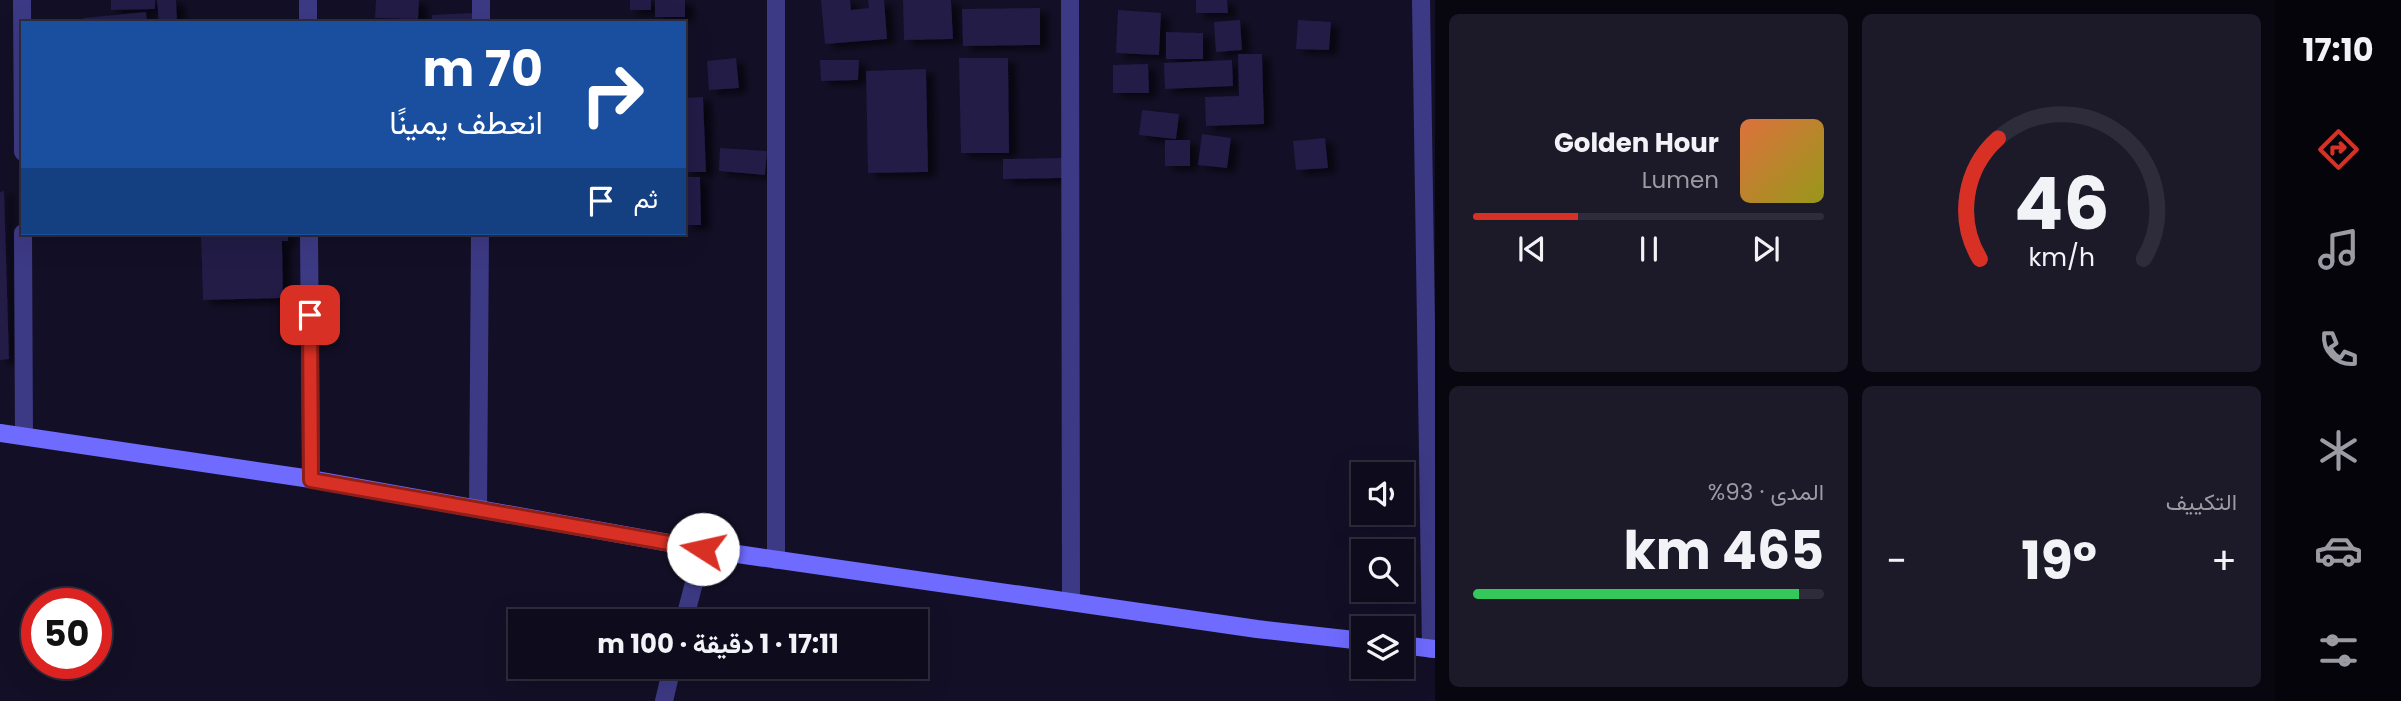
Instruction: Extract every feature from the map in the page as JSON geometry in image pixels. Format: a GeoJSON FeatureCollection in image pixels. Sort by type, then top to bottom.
{"type":"FeatureCollection","features":[{"type":"Feature","properties":{"kind":"main road"},"geometry":{"type":"LineString","coordinates":[[0,433],[311,480],[703,549],[1257,629],[1351,640]]}},
{"type":"Feature","properties":{"kind":"main road"},"geometry":{"type":"LineString","coordinates":[[1414,647],[1433,649]]}},
{"type":"Feature","properties":{"kind":"street"},"geometry":{"type":"LineString","coordinates":[[22,0],[22,21]]}},
{"type":"Feature","properties":{"kind":"street"},"geometry":{"type":"LineString","coordinates":[[308,0],[308,21]]}},
{"type":"Feature","properties":{"kind":"street"},"geometry":{"type":"LineString","coordinates":[[481,0],[481,21]]}},
{"type":"Feature","properties":{"kind":"street"},"geometry":{"type":"LineString","coordinates":[[776,0],[776,560]]}},
{"type":"Feature","properties":{"kind":"street"},"geometry":{"type":"LineString","coordinates":[[1070,0],[1071,602]]}},
{"type":"Feature","properties":{"kind":"street"},"geometry":{"type":"LineString","coordinates":[[1421,0],[1433,649]]}},
{"type":"Feature","properties":{"kind":"street"},"geometry":{"type":"LineString","coordinates":[[23,235],[24,436]]}},
{"type":"Feature","properties":{"kind":"street"},"geometry":{"type":"LineString","coordinates":[[309,235],[311,480]]}},
{"type":"Feature","properties":{"kind":"street"},"geometry":{"type":"LineString","coordinates":[[478,509],[480,235]]}},
{"type":"Feature","properties":{"kind":"street"},"geometry":{"type":"LineString","coordinates":[[687,609],[703,549]]}},
{"type":"Feature","properties":{"kind":"street"},"geometry":{"type":"LineString","coordinates":[[664,701],[669,679]]}},
{"type":"Feature","properties":{"kind":"building"},"geometry":{"type":"Polygon","coordinates":[[[111,0],[155,0],[155,9],[111,10],[111,0]]]}},
{"type":"Feature","properties":{"kind":"building"},"geometry":{"type":"Polygon","coordinates":[[[157,0],[176,0],[177,21],[159,21],[157,0]]]}},
{"type":"Feature","properties":{"kind":"building"},"geometry":{"type":"Polygon","coordinates":[[[376,0],[419,0],[418,19],[375,18],[376,0]]]}},
{"type":"Feature","properties":{"kind":"building"},"geometry":{"type":"Polygon","coordinates":[[[630,0],[651,0],[651,10],[630,10],[630,0]]]}},
{"type":"Feature","properties":{"kind":"building"},"geometry":{"type":"Polygon","coordinates":[[[655,0],[685,0],[685,17],[655,17],[655,0]]]}},
{"type":"Feature","properties":{"kind":"building"},"geometry":{"type":"Polygon","coordinates":[[[821,0],[850,0],[851,10],[869,8],[868,0],[884,0],[887,39],[825,44],[821,0]]]}},
{"type":"Feature","properties":{"kind":"building"},"geometry":{"type":"Polygon","coordinates":[[[903,0],[951,0],[953,39],[904,40],[903,0]]]}},
{"type":"Feature","properties":{"kind":"building"},"geometry":{"type":"Polygon","coordinates":[[[1196,0],[1227,0],[1228,13],[1196,13],[1196,0]]]}},
{"type":"Feature","properties":{"kind":"building"},"geometry":{"type":"Polygon","coordinates":[[[1040,8],[1040,45],[963,46],[962,9],[1040,8]]]}},
{"type":"Feature","properties":{"kind":"building"},"geometry":{"type":"Polygon","coordinates":[[[1118,10],[1161,13],[1159,55],[1116,53],[1118,10]]]}},
{"type":"Feature","properties":{"kind":"building"},"geometry":{"type":"Polygon","coordinates":[[[146,12],[147,21],[84,21],[83,18],[146,12]]]}},
{"type":"Feature","properties":{"kind":"building"},"geometry":{"type":"Polygon","coordinates":[[[472,13],[472,21],[432,21],[432,15],[472,13]]]}},
{"type":"Feature","properties":{"kind":"building"},"geometry":{"type":"Polygon","coordinates":[[[1240,20],[1242,50],[1216,52],[1214,22],[1240,20]]]}},
{"type":"Feature","properties":{"kind":"building"},"geometry":{"type":"Polygon","coordinates":[[[1298,20],[1331,22],[1329,50],[1296,49],[1298,20]]]}},
{"type":"Feature","properties":{"kind":"building"},"geometry":{"type":"Polygon","coordinates":[[[1166,32],[1203,33],[1203,59],[1166,59],[1166,32]]]}},
{"type":"Feature","properties":{"kind":"building"},"geometry":{"type":"Polygon","coordinates":[[[1238,54],[1262,54],[1264,124],[1206,126],[1205,97],[1239,96],[1238,54]]]}},
{"type":"Feature","properties":{"kind":"building"},"geometry":{"type":"Polygon","coordinates":[[[736,58],[739,88],[709,90],[707,61],[736,58]]]}},
{"type":"Feature","properties":{"kind":"building"},"geometry":{"type":"Polygon","coordinates":[[[959,58],[1008,58],[1009,153],[961,153],[959,58]]]}},
{"type":"Feature","properties":{"kind":"building"},"geometry":{"type":"Polygon","coordinates":[[[820,60],[859,60],[858,80],[821,81],[820,60]]]}},
{"type":"Feature","properties":{"kind":"building"},"geometry":{"type":"Polygon","coordinates":[[[1232,60],[1233,86],[1165,89],[1164,63],[1232,60]]]}},
{"type":"Feature","properties":{"kind":"building"},"geometry":{"type":"Polygon","coordinates":[[[1148,64],[1149,93],[1113,93],[1113,65],[1148,64]]]}},
{"type":"Feature","properties":{"kind":"building"},"geometry":{"type":"Polygon","coordinates":[[[926,69],[928,172],[868,173],[866,71],[926,69]]]}},
{"type":"Feature","properties":{"kind":"building"},"geometry":{"type":"Polygon","coordinates":[[[703,97],[706,172],[686,172],[686,98],[703,97]]]}},
{"type":"Feature","properties":{"kind":"building"},"geometry":{"type":"Polygon","coordinates":[[[1142,110],[1179,114],[1176,139],[1139,135],[1142,110]]]}},
{"type":"Feature","properties":{"kind":"building"},"geometry":{"type":"Polygon","coordinates":[[[1202,134],[1231,138],[1227,168],[1198,165],[1202,134]]]}},
{"type":"Feature","properties":{"kind":"building"},"geometry":{"type":"Polygon","coordinates":[[[1325,138],[1328,168],[1296,170],[1293,141],[1325,138]]]}},
{"type":"Feature","properties":{"kind":"building"},"geometry":{"type":"Polygon","coordinates":[[[1165,140],[1190,140],[1190,166],[1165,166],[1165,140]]]}},
{"type":"Feature","properties":{"kind":"building"},"geometry":{"type":"Polygon","coordinates":[[[720,148],[767,151],[765,175],[719,171],[720,148]]]}},
{"type":"Feature","properties":{"kind":"building"},"geometry":{"type":"Polygon","coordinates":[[[1062,158],[1063,178],[1003,179],[1003,159],[1062,158]]]}},
{"type":"Feature","properties":{"kind":"building"},"geometry":{"type":"Polygon","coordinates":[[[686,177],[700,177],[701,225],[686,225],[686,177]]]}},
{"type":"Feature","properties":{"kind":"building"},"geometry":{"type":"Polygon","coordinates":[[[4,191],[9,359],[0,360],[0,192],[4,191]]]}},
{"type":"Feature","properties":{"kind":"building"},"geometry":{"type":"Polygon","coordinates":[[[201,235],[288,235],[288,241],[282,241],[283,298],[203,300],[201,235]]]}},
{"type":"Feature","properties":{"kind":"route"},"geometry":{"type":"LineString","coordinates":[[310,315],[311,480],[703,549]]}}]}
